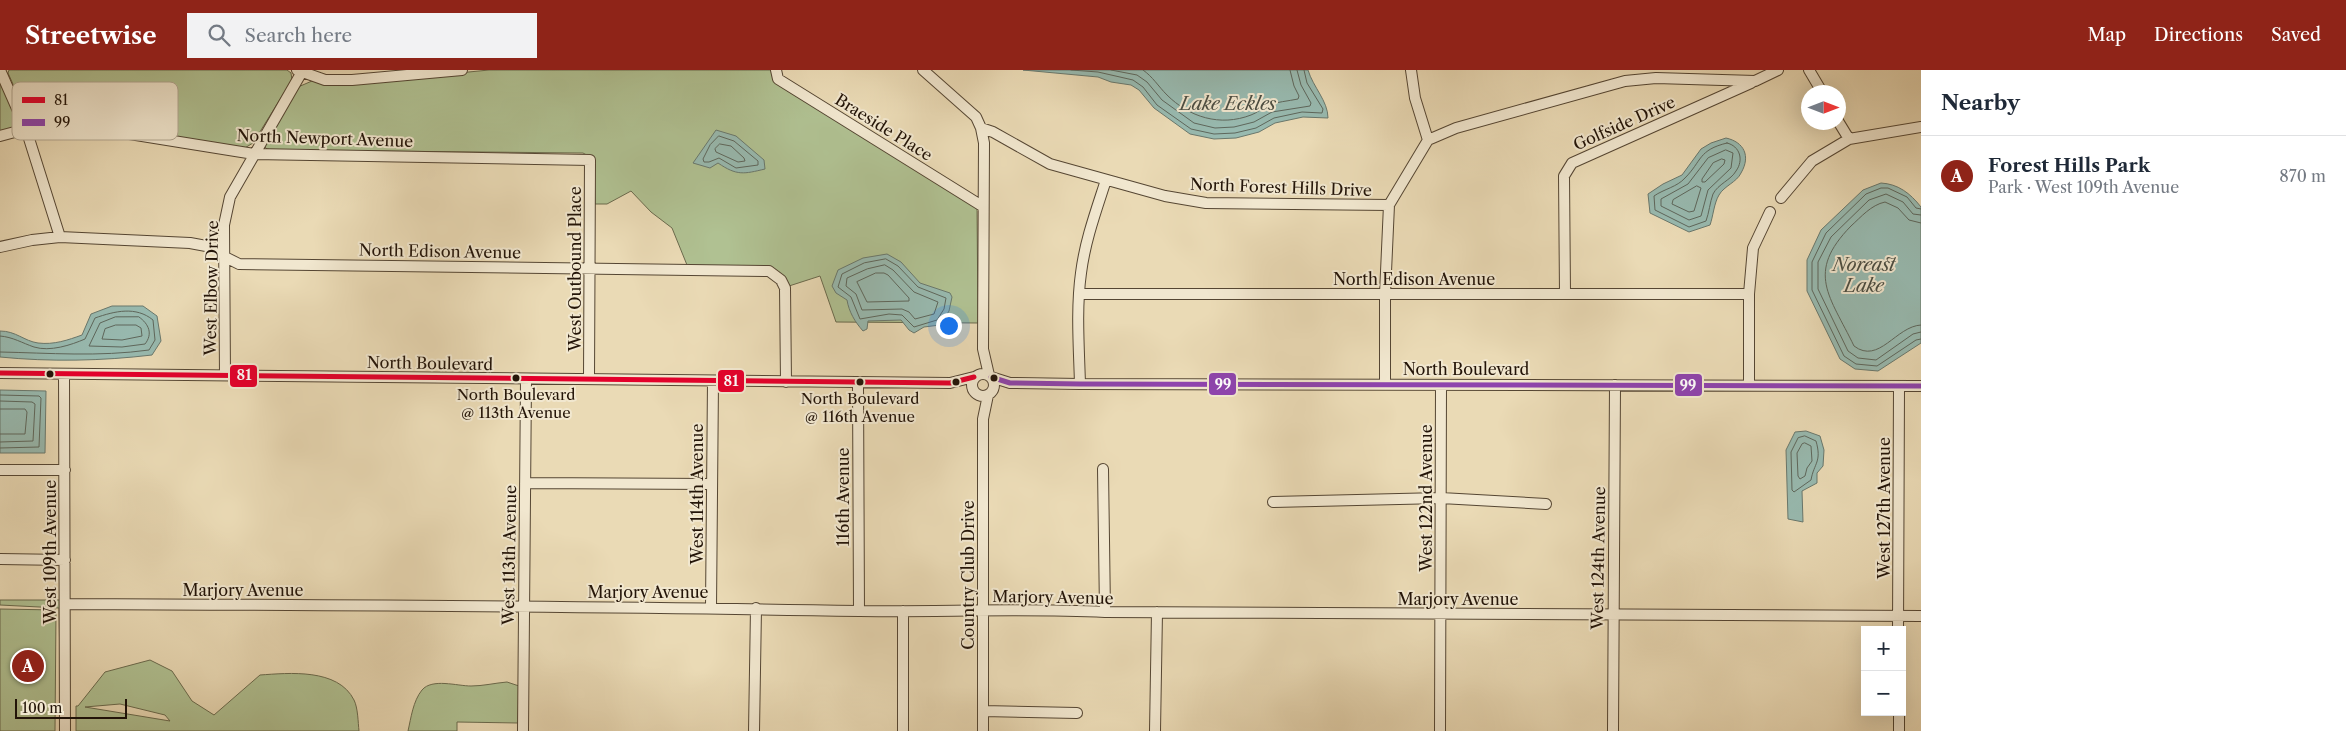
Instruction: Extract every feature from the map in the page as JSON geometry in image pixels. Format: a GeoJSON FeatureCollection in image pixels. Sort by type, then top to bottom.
{"type":"FeatureCollection","features":[{"type":"Feature","properties":{"kind":"street"},"geometry":{"type":"LineString","coordinates":[[0,70],[12,97]]}},
{"type":"Feature","properties":{"kind":"street"},"geometry":{"type":"LineString","coordinates":[[300,71],[325,80],[352,80],[456,70]]}},
{"type":"Feature","properties":{"kind":"street","name":"Braeside Place"},"geometry":{"type":"LineString","coordinates":[[776,70],[778,79],[982,206]]}},
{"type":"Feature","properties":{"kind":"street","name":"North Forest Hills Drive"},"geometry":{"type":"LineString","coordinates":[[923,70],[976,117],[981,128],[993,132],[1050,164],[1165,196],[1206,203],[1389,205],[1428,140]]}},
{"type":"Feature","properties":{"kind":"street"},"geometry":{"type":"LineString","coordinates":[[1411,70],[1416,98],[1428,140],[1456,128],[1654,74],[1755,81],[1778,70]]}},
{"type":"Feature","properties":{"kind":"street"},"geometry":{"type":"LineString","coordinates":[[1809,70],[1818,85]]}},
{"type":"Feature","properties":{"kind":"street","name":"West Elbow Drive"},"geometry":{"type":"LineString","coordinates":[[225,375],[224,225],[230,197],[300,71]]}},
{"type":"Feature","properties":{"kind":"street","name":"Golfside Drive"},"geometry":{"type":"LineString","coordinates":[[1565,294],[1564,176],[1572,163],[1755,81]]}},
{"type":"Feature","properties":{"kind":"street"},"geometry":{"type":"LineString","coordinates":[[1781,198],[1812,161],[1848,139],[1921,127]]}},
{"type":"Feature","properties":{"kind":"street"},"geometry":{"type":"LineString","coordinates":[[981,128],[984,143],[982,206],[983,349],[994,384],[982,393],[971,383],[983,349]]}},
{"type":"Feature","properties":{"kind":"street"},"geometry":{"type":"LineString","coordinates":[[1843,130],[1848,139]]}},
{"type":"Feature","properties":{"kind":"street"},"geometry":{"type":"LineString","coordinates":[[29,140],[60,237]]}},
{"type":"Feature","properties":{"kind":"street","name":"North Newport Avenue"},"geometry":{"type":"LineString","coordinates":[[167,140],[254,154],[590,160]]}},
{"type":"Feature","properties":{"kind":"street","name":"West Outbound Place"},"geometry":{"type":"LineString","coordinates":[[589,379],[590,160]]}},
{"type":"Feature","properties":{"kind":"street"},"geometry":{"type":"LineString","coordinates":[[1080,384],[1079,294],[1087,238],[1106,180]]}},
{"type":"Feature","properties":{"kind":"street"},"geometry":{"type":"LineString","coordinates":[[1385,384],[1385,294],[1389,205]]}},
{"type":"Feature","properties":{"kind":"street"},"geometry":{"type":"LineString","coordinates":[[1749,385],[1749,294],[1753,248],[1770,212]]}},
{"type":"Feature","properties":{"kind":"street","name":"North Edison Avenue"},"geometry":{"type":"LineString","coordinates":[[0,247],[32,240],[60,237],[190,243],[217,248],[225,258],[239,264],[769,271],[781,280],[785,288],[786,382]]}},
{"type":"Feature","properties":{"kind":"street","name":"North Edison Avenue"},"geometry":{"type":"LineString","coordinates":[[1079,294],[1749,294]]}},
{"type":"Feature","properties":{"kind":"street","name":"North Boulevard"},"geometry":{"type":"LineString","coordinates":[[0,373],[858,383],[950,383],[975,376]]}},
{"type":"Feature","properties":{"kind":"street"},"geometry":{"type":"LineString","coordinates":[[975,376],[983,373],[990,376]]}},
{"type":"Feature","properties":{"kind":"street","name":"West 109th Avenue"},"geometry":{"type":"LineString","coordinates":[[64,374],[65,731]]}},
{"type":"Feature","properties":{"kind":"street","name":"North Boulevard"},"geometry":{"type":"LineString","coordinates":[[990,376],[1010,383],[1080,384],[1921,386]]}},
{"type":"Feature","properties":{"kind":"street","name":"West 113th Avenue"},"geometry":{"type":"LineString","coordinates":[[523,731],[526,380]]}},
{"type":"Feature","properties":{"kind":"street","name":"West 114th Avenue"},"geometry":{"type":"LineString","coordinates":[[711,608],[713,381]]}},
{"type":"Feature","properties":{"kind":"street","name":"116th Avenue"},"geometry":{"type":"LineString","coordinates":[[858,383],[859,611]]}},
{"type":"Feature","properties":{"kind":"street","name":"North Boulevard"},"geometry":{"type":"LineString","coordinates":[[950,383],[982,393],[1010,383]]}},
{"type":"Feature","properties":{"kind":"street","name":"West 122nd Avenue"},"geometry":{"type":"LineString","coordinates":[[1440,731],[1441,385]]}},
{"type":"Feature","properties":{"kind":"street","name":"West 124th Avenue"},"geometry":{"type":"LineString","coordinates":[[1613,731],[1615,385]]}},
{"type":"Feature","properties":{"kind":"street","name":"West 127th Avenue"},"geometry":{"type":"LineString","coordinates":[[1898,626],[1899,387]]}},
{"type":"Feature","properties":{"kind":"street","name":"Country Club Drive"},"geometry":{"type":"LineString","coordinates":[[982,393],[983,731]]}},
{"type":"Feature","properties":{"kind":"street"},"geometry":{"type":"LineString","coordinates":[[1103,469],[1105,612]]}},
{"type":"Feature","properties":{"kind":"street"},"geometry":{"type":"LineString","coordinates":[[0,470],[65,470]]}},
{"type":"Feature","properties":{"kind":"street"},"geometry":{"type":"LineString","coordinates":[[525,484],[712,484]]}},
{"type":"Feature","properties":{"kind":"street"},"geometry":{"type":"LineString","coordinates":[[1273,502],[1441,498],[1546,504]]}},
{"type":"Feature","properties":{"kind":"street"},"geometry":{"type":"LineString","coordinates":[[0,559],[65,560]]}},
{"type":"Feature","properties":{"kind":"street","name":"Marjory Avenue"},"geometry":{"type":"LineString","coordinates":[[65,604],[756,608],[859,611],[1050,609],[1105,612],[1921,616]]}},
{"type":"Feature","properties":{"kind":"street"},"geometry":{"type":"LineString","coordinates":[[754,731],[756,608]]}},
{"type":"Feature","properties":{"kind":"street"},"geometry":{"type":"LineString","coordinates":[[903,611],[903,731]]}},
{"type":"Feature","properties":{"kind":"street"},"geometry":{"type":"LineString","coordinates":[[1154,731],[1157,612]]}},
{"type":"Feature","properties":{"kind":"street"},"geometry":{"type":"LineString","coordinates":[[984,711],[1077,713]]}},
{"type":"Feature","properties":{"kind":"street"},"geometry":{"type":"LineString","coordinates":[[1899,716],[1899,731]]}},
{"type":"Feature","properties":{"kind":"green space"},"geometry":{"type":"Polygon","coordinates":[[[9,70],[287,70],[291,73],[292,80],[253,143],[243,149],[165,140],[178,140],[178,82],[12,82],[8,73],[9,70]]]}},
{"type":"Feature","properties":{"kind":"green space"},"geometry":{"type":"Polygon","coordinates":[[[489,70],[771,70],[786,90],[977,206],[978,323],[836,322],[820,276],[789,286],[781,274],[687,265],[672,228],[651,212],[631,191],[607,204],[595,204],[594,159],[583,153],[272,150],[267,149],[263,145],[298,87],[312,81],[367,82],[489,70]]]}},
{"type":"Feature","properties":{"kind":"green space"},"geometry":{"type":"Polygon","coordinates":[[[0,74],[12,104],[12,128],[0,132],[0,74]]]}},
{"type":"Feature","properties":{"kind":"green space"},"geometry":{"type":"Polygon","coordinates":[[[0,600],[61,600],[61,731],[59,608],[0,605],[0,600]]]}},
{"type":"Feature","properties":{"kind":"green space"},"geometry":{"type":"Polygon","coordinates":[[[0,609],[56,610],[55,731],[0,731],[0,609]]]}},
{"type":"Feature","properties":{"kind":"green space"},"geometry":{"type":"Polygon","coordinates":[[[150,660],[172,671],[192,701],[214,715],[260,675],[298,674],[325,678],[337,682],[347,690],[354,700],[359,731],[76,731],[76,706],[78,706],[105,672],[150,660]],[[120,704],[85,707],[170,721],[165,715],[120,704]]]}},
{"type":"Feature","properties":{"kind":"green space"},"geometry":{"type":"Polygon","coordinates":[[[507,682],[519,686],[518,723],[457,722],[457,731],[408,731],[416,699],[426,686],[438,683],[480,686],[507,682]]]}},
{"type":"Feature","properties":{"kind":"water","name":"Lake Eckles"},"geometry":{"type":"Polygon","coordinates":[[[1023,70],[1308,70],[1326,106],[1328,118],[1303,117],[1275,123],[1259,132],[1236,138],[1214,139],[1190,134],[1154,108],[1139,90],[1131,85],[1111,82],[1098,77],[1023,70]]]}},
{"type":"Feature","properties":{"kind":"water"},"geometry":{"type":"Polygon","coordinates":[[[716,130],[736,136],[764,160],[765,169],[741,173],[730,170],[718,163],[710,168],[693,163],[716,130]]]}},
{"type":"Feature","properties":{"kind":"water"},"geometry":{"type":"Polygon","coordinates":[[[1726,138],[1741,146],[1745,156],[1744,167],[1734,182],[1719,195],[1710,225],[1689,232],[1650,213],[1648,194],[1682,175],[1701,149],[1726,138]]]}},
{"type":"Feature","properties":{"kind":"water","name":"Noreast Lake"},"geometry":{"type":"Polygon","coordinates":[[[1881,183],[1893,185],[1903,190],[1921,207],[1921,343],[1878,371],[1855,369],[1840,359],[1807,291],[1807,260],[1821,230],[1863,190],[1881,183]]]}},
{"type":"Feature","properties":{"kind":"water"},"geometry":{"type":"Polygon","coordinates":[[[887,254],[901,262],[920,283],[950,293],[952,297],[949,311],[940,325],[924,327],[914,333],[901,320],[868,321],[867,329],[863,331],[857,324],[847,300],[836,293],[832,286],[838,270],[863,258],[887,254]]]}},
{"type":"Feature","properties":{"kind":"water"},"geometry":{"type":"Polygon","coordinates":[[[112,306],[143,306],[157,316],[161,341],[152,355],[76,360],[0,357],[0,331],[6,331],[38,343],[61,342],[82,335],[91,314],[112,306]]]}},
{"type":"Feature","properties":{"kind":"water"},"geometry":{"type":"Polygon","coordinates":[[[0,390],[46,391],[45,453],[0,453],[0,390]]]}},
{"type":"Feature","properties":{"kind":"water"},"geometry":{"type":"Polygon","coordinates":[[[1806,431],[1820,436],[1824,450],[1823,466],[1817,473],[1817,483],[1802,491],[1803,522],[1788,519],[1786,450],[1795,432],[1806,431]]]}},
{"type":"Feature","properties":{"kind":"transit line","name":"81"},"geometry":{"type":"LineString","coordinates":[[0,373],[950,383],[974,377]]}},
{"type":"Feature","properties":{"kind":"transit line","name":"99"},"geometry":{"type":"LineString","coordinates":[[991,377],[1010,383],[1080,384],[1921,386]]}},
{"type":"Feature","properties":{"kind":"place","name":"North Boulevard @ 113th Avenue"},"geometry":{"type":"Point","coordinates":[516,378]}},
{"type":"Feature","properties":{"kind":"place","name":"North Boulevard @ 116th Avenue"},"geometry":{"type":"Point","coordinates":[860,382]}},
{"type":"Feature","properties":{"kind":"place","name":"Forest Hills Park"},"geometry":{"type":"Point","coordinates":[28,666]}}]}
